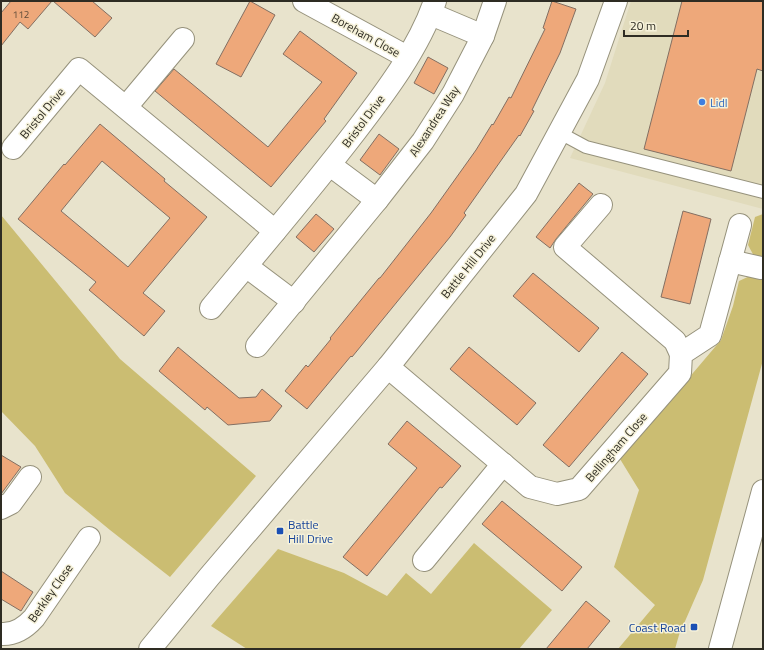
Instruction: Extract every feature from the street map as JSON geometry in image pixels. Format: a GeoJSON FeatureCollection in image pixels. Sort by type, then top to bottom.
{"type":"FeatureCollection","features":[{"type":"Feature","properties":{"kind":"main road","name":"Boreham Close"},"geometry":{"type":"LineString","coordinates":[[304,1],[407,57]]}},
{"type":"Feature","properties":{"kind":"main road","name":"Alexandrea Way"},"geometry":{"type":"LineString","coordinates":[[257,346],[377,200],[423,141],[453,94],[482,36],[495,1]]}},
{"type":"Feature","properties":{"kind":"main road","name":"Battle Hill Drive"},"geometry":{"type":"LineString","coordinates":[[150,649],[209,577],[388,367],[526,194],[588,79],[616,1]]}},
{"type":"Feature","properties":{"kind":"main road","name":"Bristol Drive"},"geometry":{"type":"LineString","coordinates":[[211,308],[330,165],[382,97],[407,57],[433,8]]}},
{"type":"Feature","properties":{"kind":"main road"},"geometry":{"type":"LineString","coordinates":[[433,8],[482,36]]}},
{"type":"Feature","properties":{"kind":"main road"},"geometry":{"type":"LineString","coordinates":[[126,107],[183,39]]}},
{"type":"Feature","properties":{"kind":"main road","name":"Bristol Drive"},"geometry":{"type":"LineString","coordinates":[[13,148],[79,69],[275,231]]}},
{"type":"Feature","properties":{"kind":"main road"},"geometry":{"type":"LineString","coordinates":[[330,165],[377,200]]}},
{"type":"Feature","properties":{"kind":"main road"},"geometry":{"type":"LineString","coordinates":[[601,205],[565,247],[674,342],[681,354],[710,335],[740,225]]}},
{"type":"Feature","properties":{"kind":"main road"},"geometry":{"type":"LineString","coordinates":[[730,261],[761,268]]}},
{"type":"Feature","properties":{"kind":"main road"},"geometry":{"type":"LineString","coordinates":[[246,266],[294,302]]}},
{"type":"Feature","properties":{"kind":"main road","name":"Bellingham Close"},"geometry":{"type":"LineString","coordinates":[[388,367],[530,487],[557,494],[580,489],[680,372],[681,354]]}},
{"type":"Feature","properties":{"kind":"main road"},"geometry":{"type":"LineString","coordinates":[[424,560],[503,464]]}},
{"type":"Feature","properties":{"kind":"main road"},"geometry":{"type":"LineString","coordinates":[[1,508],[11,503],[30,477]]}},
{"type":"Feature","properties":{"kind":"main road"},"geometry":{"type":"LineString","coordinates":[[720,649],[763,491]]}},
{"type":"Feature","properties":{"kind":"main road","name":"Berkley Close"},"geometry":{"type":"LineString","coordinates":[[1,634],[24,629],[34,618],[89,538]]}},
{"type":"Feature","properties":{"kind":"lane"},"geometry":{"type":"LineString","coordinates":[[560,133],[586,146],[763,192]]}},
{"type":"Feature","properties":{"kind":"shaded area"},"geometry":{"type":"Polygon","coordinates":[[[631,1],[763,1],[763,209],[570,158],[605,83],[631,1]]]}},
{"type":"Feature","properties":{"kind":"shaded area"},"geometry":{"type":"Polygon","coordinates":[[[763,214],[763,260],[755,258],[748,245],[755,217],[763,214]]]}},
{"type":"Feature","properties":{"kind":"shaded area"},"geometry":{"type":"Polygon","coordinates":[[[1,215],[120,359],[256,476],[170,577],[65,493],[35,446],[1,411],[1,215]]]}},
{"type":"Feature","properties":{"kind":"shaded area"},"geometry":{"type":"Polygon","coordinates":[[[763,273],[763,360],[703,580],[679,635],[675,649],[618,649],[655,605],[614,567],[639,490],[620,459],[721,340],[733,306],[739,281],[752,275],[763,273]]]}},
{"type":"Feature","properties":{"kind":"shaded area"},"geometry":{"type":"Polygon","coordinates":[[[474,543],[552,610],[519,649],[247,649],[211,626],[278,549],[344,573],[387,596],[406,573],[431,594],[474,543]]]}},
{"type":"Feature","properties":{"kind":"building"},"geometry":{"type":"Polygon","coordinates":[[[11,1],[52,1],[28,29],[20,22],[1,46],[1,13],[11,1]]]}},
{"type":"Feature","properties":{"kind":"building"},"geometry":{"type":"Polygon","coordinates":[[[53,1],[92,1],[112,18],[95,37],[53,1]]]}},
{"type":"Feature","properties":{"kind":"building"},"geometry":{"type":"Polygon","coordinates":[[[250,1],[275,15],[241,77],[216,64],[250,1]]]}},
{"type":"Feature","properties":{"kind":"building"},"geometry":{"type":"Polygon","coordinates":[[[552,1],[576,9],[560,53],[532,110],[534,111],[520,136],[519,135],[464,213],[466,215],[450,237],[352,357],[351,356],[307,409],[285,391],[306,365],[308,367],[380,278],[431,213],[476,150],[492,124],[493,125],[509,97],[511,98],[545,29],[543,28],[552,1]]]}},
{"type":"Feature","properties":{"kind":"building","name":"Lidl"},"geometry":{"type":"Polygon","coordinates":[[[682,1],[763,1],[763,71],[757,69],[731,171],[644,149],[682,1]]]}},
{"type":"Feature","properties":{"kind":"building"},"geometry":{"type":"Polygon","coordinates":[[[300,31],[357,73],[324,119],[326,121],[271,187],[155,91],[174,69],[268,147],[322,82],[283,54],[300,31]]]}},
{"type":"Feature","properties":{"kind":"building"},"geometry":{"type":"Polygon","coordinates":[[[428,57],[448,68],[434,94],[414,83],[428,57]]]}},
{"type":"Feature","properties":{"kind":"building"},"geometry":{"type":"Polygon","coordinates":[[[100,124],[207,217],[143,293],[165,311],[144,336],[89,290],[96,282],[18,219],[64,164],[65,165],[100,124]],[[102,161],[61,211],[128,267],[170,218],[102,161]]]}},
{"type":"Feature","properties":{"kind":"building"},"geometry":{"type":"Polygon","coordinates":[[[379,134],[399,149],[380,175],[360,160],[379,134]]]}},
{"type":"Feature","properties":{"kind":"building"},"geometry":{"type":"Polygon","coordinates":[[[579,183],[593,194],[550,248],[536,237],[579,183]]]}},
{"type":"Feature","properties":{"kind":"building"},"geometry":{"type":"Polygon","coordinates":[[[683,211],[711,219],[690,304],[661,297],[683,211]]]}},
{"type":"Feature","properties":{"kind":"building"},"geometry":{"type":"Polygon","coordinates":[[[316,214],[334,229],[314,252],[296,237],[316,214]]]}},
{"type":"Feature","properties":{"kind":"building"},"geometry":{"type":"Polygon","coordinates":[[[533,273],[599,328],[579,352],[513,296],[533,273]]]}},
{"type":"Feature","properties":{"kind":"building"},"geometry":{"type":"Polygon","coordinates":[[[178,347],[239,398],[256,397],[262,389],[282,406],[270,421],[228,425],[207,407],[205,410],[159,371],[178,347]]]}},
{"type":"Feature","properties":{"kind":"building"},"geometry":{"type":"Polygon","coordinates":[[[469,347],[536,403],[517,425],[450,369],[469,347]]]}},
{"type":"Feature","properties":{"kind":"building"},"geometry":{"type":"Polygon","coordinates":[[[622,352],[648,374],[569,467],[543,445],[622,352]]]}},
{"type":"Feature","properties":{"kind":"building"},"geometry":{"type":"Polygon","coordinates":[[[407,421],[461,466],[442,488],[440,487],[367,576],[343,557],[417,468],[388,444],[407,421]]]}},
{"type":"Feature","properties":{"kind":"building"},"geometry":{"type":"Polygon","coordinates":[[[1,455],[21,467],[1,494],[1,455]]]}},
{"type":"Feature","properties":{"kind":"building"},"geometry":{"type":"Polygon","coordinates":[[[502,501],[582,567],[562,591],[482,524],[502,501]]]}},
{"type":"Feature","properties":{"kind":"building"},"geometry":{"type":"Polygon","coordinates":[[[1,571],[33,592],[21,611],[1,599],[1,571]]]}},
{"type":"Feature","properties":{"kind":"building"},"geometry":{"type":"Polygon","coordinates":[[[586,601],[610,621],[587,649],[546,649],[586,601]]]}},
{"type":"Feature","properties":{"kind":"place","name":"Lidl"},"geometry":{"type":"Point","coordinates":[702,102]}},
{"type":"Feature","properties":{"kind":"place","name":"Battle Hill Drive"},"geometry":{"type":"Point","coordinates":[280,531]}},
{"type":"Feature","properties":{"kind":"place","name":"Coast Road"},"geometry":{"type":"Point","coordinates":[694,627]}}]}
